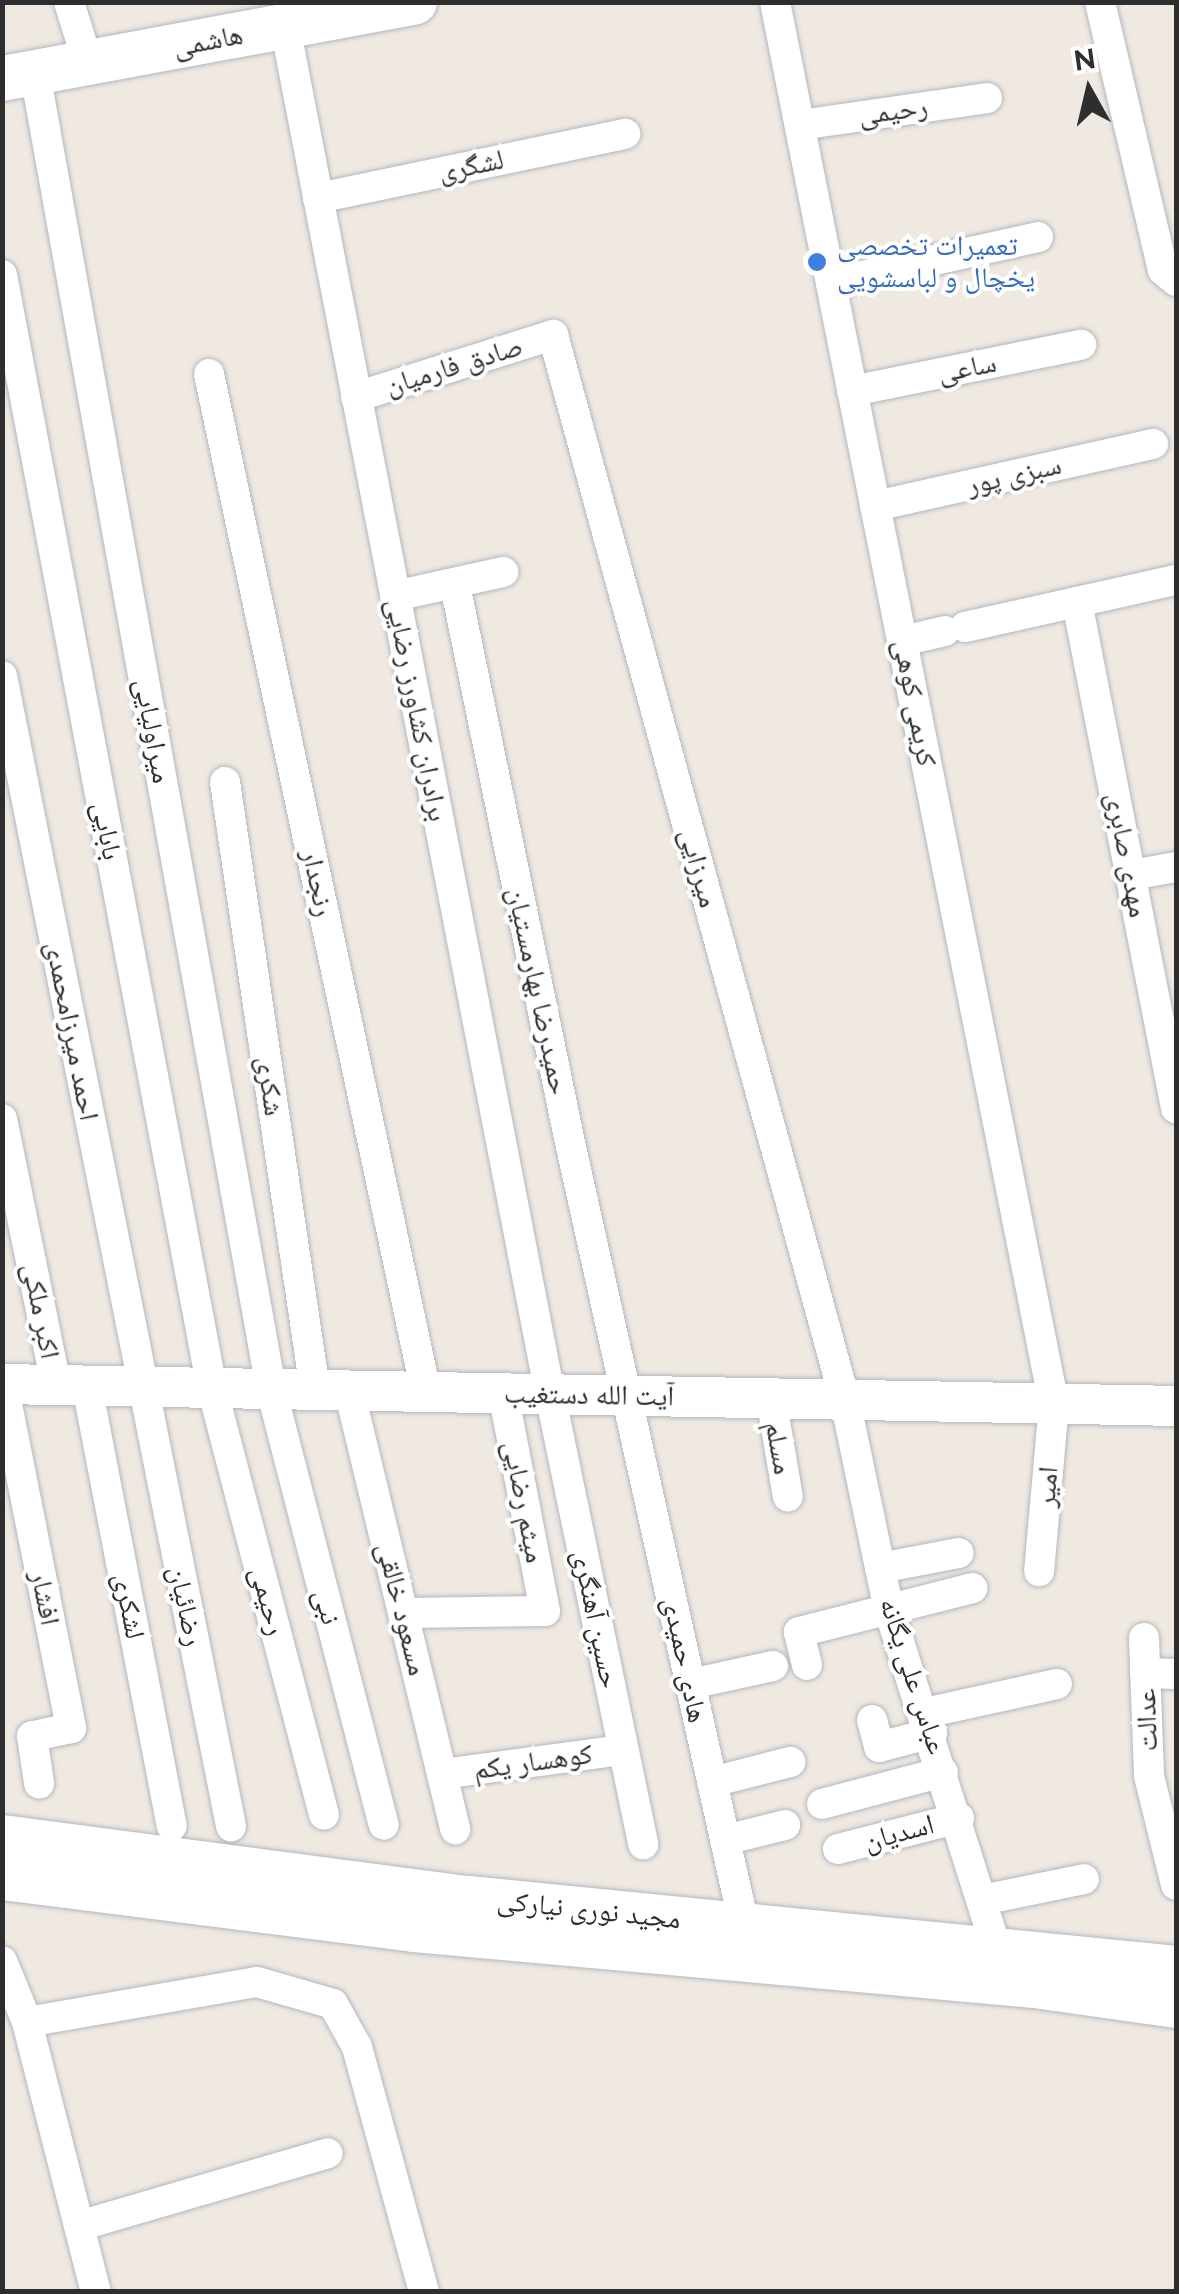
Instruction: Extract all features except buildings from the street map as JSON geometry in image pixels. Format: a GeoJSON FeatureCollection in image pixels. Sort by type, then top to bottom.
{"type":"FeatureCollection","features":[{"type":"Feature","properties":{"kind":"main road","name":"هاشمی"},"geometry":{"type":"LineString","coordinates":[[18,75],[88,63],[273,10],[414,2]]}},
{"type":"Feature","properties":{"kind":"main road","name":"مجید نوری نیارکی"},"geometry":{"type":"LineString","coordinates":[[2,1837],[401,1890],[1176,2005]]}},
{"type":"Feature","properties":{"kind":"main road","name":"مجید نوری نیارکی"},"geometry":{"type":"LineString","coordinates":[[2,1877],[414,1929],[996,1948],[1176,1968]]}},
{"type":"Feature","properties":{"kind":"street"},"geometry":{"type":"LineString","coordinates":[[69,2],[88,63]]}},
{"type":"Feature","properties":{"kind":"street","name":"کریمی کوهی"},"geometry":{"type":"LineString","coordinates":[[775,2],[1054,1404]]}},
{"type":"Feature","properties":{"kind":"street"},"geometry":{"type":"LineString","coordinates":[[1100,2],[1163,270],[1176,280]]}},
{"type":"Feature","properties":{"kind":"street","name":"برادران کشاورز رضایی"},"geometry":{"type":"LineString","coordinates":[[273,10],[318,198],[550,1394]]}},
{"type":"Feature","properties":{"kind":"street","name":"میراولیایی"},"geometry":{"type":"LineString","coordinates":[[18,75],[270,1389]]}},
{"type":"Feature","properties":{"kind":"street","name":"رحیمی"},"geometry":{"type":"LineString","coordinates":[[800,125],[987,98]]}},
{"type":"Feature","properties":{"kind":"street","name":"لشگری"},"geometry":{"type":"LineString","coordinates":[[318,198],[625,134]]}},
{"type":"Feature","properties":{"kind":"street"},"geometry":{"type":"LineString","coordinates":[[831,283],[1038,237]]}},
{"type":"Feature","properties":{"kind":"street","name":"بابایی"},"geometry":{"type":"LineString","coordinates":[[2,275],[212,1388]]}},
{"type":"Feature","properties":{"kind":"street","name":"صادق فارمیان"},"geometry":{"type":"LineString","coordinates":[[356,397],[552,335]]}},
{"type":"Feature","properties":{"kind":"street","name":"میرزایی"},"geometry":{"type":"LineString","coordinates":[[552,335],[845,1400]]}},
{"type":"Feature","properties":{"kind":"street","name":"ساعی"},"geometry":{"type":"LineString","coordinates":[[852,391],[1081,344]]}},
{"type":"Feature","properties":{"kind":"street","name":"رنجدار"},"geometry":{"type":"LineString","coordinates":[[210,374],[426,1392]]}},
{"type":"Feature","properties":{"kind":"street","name":"سبزی پور"},"geometry":{"type":"LineString","coordinates":[[875,506],[1153,444]]}},
{"type":"Feature","properties":{"kind":"street"},"geometry":{"type":"LineString","coordinates":[[395,596],[503,572]]}},
{"type":"Feature","properties":{"kind":"street"},"geometry":{"type":"LineString","coordinates":[[902,641],[1176,580]]}},
{"type":"Feature","properties":{"kind":"street","name":"حمیدرضا بهارمستیان"},"geometry":{"type":"LineString","coordinates":[[455,585],[627,1396]]}},
{"type":"Feature","properties":{"kind":"street","name":"مهدی صابری"},"geometry":{"type":"LineString","coordinates":[[1077,602],[1176,1108]]}},
{"type":"Feature","properties":{"kind":"street","name":"احمد میرزامحمدی"},"geometry":{"type":"LineString","coordinates":[[12,672],[142,1386]]}},
{"type":"Feature","properties":{"kind":"street","name":"شکری"},"geometry":{"type":"LineString","coordinates":[[226,782],[332,1390]]}},
{"type":"Feature","properties":{"kind":"street"},"geometry":{"type":"LineString","coordinates":[[1131,875],[1176,866]]}},
{"type":"Feature","properties":{"kind":"street","name":"اکبر ملکی"},"geometry":{"type":"LineString","coordinates":[[2,1119],[71,1385]]}},
{"type":"Feature","properties":{"kind":"street","name":"آیت الله دستغیب"},"geometry":{"type":"LineString","coordinates":[[3,1384],[1176,1406]]}},
{"type":"Feature","properties":{"kind":"street","name":"افشار"},"geometry":{"type":"LineString","coordinates":[[3,1384],[70,1728],[32,1736],[39,1783]]}},
{"type":"Feature","properties":{"kind":"street","name":"لشکری"},"geometry":{"type":"LineString","coordinates":[[71,1385],[172,1826]]}},
{"type":"Feature","properties":{"kind":"street","name":"رضائیان"},"geometry":{"type":"LineString","coordinates":[[142,1386],[232,1826]]}},
{"type":"Feature","properties":{"kind":"street","name":"رحیمی"},"geometry":{"type":"LineString","coordinates":[[212,1388],[324,1814]]}},
{"type":"Feature","properties":{"kind":"street","name":"نبی"},"geometry":{"type":"LineString","coordinates":[[270,1389],[384,1824]]}},
{"type":"Feature","properties":{"kind":"street","name":"مسعود خالقی"},"geometry":{"type":"LineString","coordinates":[[332,1390],[403,1614],[455,1829]]}},
{"type":"Feature","properties":{"kind":"street","name":"میثم رضایی"},"geometry":{"type":"LineString","coordinates":[[403,1614],[545,1610],[503,1394]]}},
{"type":"Feature","properties":{"kind":"street","name":"حسین آهنگری"},"geometry":{"type":"LineString","coordinates":[[550,1394],[643,1844]]}},
{"type":"Feature","properties":{"kind":"street","name":"هادی حمیدی"},"geometry":{"type":"LineString","coordinates":[[627,1396],[744,1942]]}},
{"type":"Feature","properties":{"kind":"street","name":"مسلم"},"geometry":{"type":"LineString","coordinates":[[771,1398],[788,1497]]}},
{"type":"Feature","properties":{"kind":"street","name":"عباس علی یگانه"},"geometry":{"type":"LineString","coordinates":[[845,1400],[889,1610],[960,1818],[996,1948]]}},
{"type":"Feature","properties":{"kind":"street","name":"امیر"},"geometry":{"type":"LineString","coordinates":[[1039,1570],[1054,1404]]}},
{"type":"Feature","properties":{"kind":"street"},"geometry":{"type":"LineString","coordinates":[[880,1568],[959,1554]]}},
{"type":"Feature","properties":{"kind":"street"},"geometry":{"type":"LineString","coordinates":[[806,1665],[799,1632],[973,1588]]}},
{"type":"Feature","properties":{"kind":"street","name":"عدالت"},"geometry":{"type":"LineString","coordinates":[[1144,1638],[1149,1776],[1176,1884]]}},
{"type":"Feature","properties":{"kind":"street"},"geometry":{"type":"LineString","coordinates":[[691,1684],[773,1666]]}},
{"type":"Feature","properties":{"kind":"street","name":"عدالت"},"geometry":{"type":"LineString","coordinates":[[1146,1672],[1176,1674]]}},
{"type":"Feature","properties":{"kind":"street"},"geometry":{"type":"LineString","coordinates":[[872,1720],[879,1747],[929,1723],[1057,1684]]}},
{"type":"Feature","properties":{"kind":"street","name":"کوهسار یکم"},"geometry":{"type":"LineString","coordinates":[[442,1774],[624,1750]]}},
{"type":"Feature","properties":{"kind":"street"},"geometry":{"type":"LineString","coordinates":[[712,1782],[790,1762]]}},
{"type":"Feature","properties":{"kind":"street"},"geometry":{"type":"LineString","coordinates":[[822,1804],[943,1772]]}},
{"type":"Feature","properties":{"kind":"street","name":"اسدیان"},"geometry":{"type":"LineString","coordinates":[[838,1850],[960,1818]]}},
{"type":"Feature","properties":{"kind":"street"},"geometry":{"type":"LineString","coordinates":[[725,1840],[785,1824]]}},
{"type":"Feature","properties":{"kind":"street"},"geometry":{"type":"LineString","coordinates":[[982,1900],[1084,1879]]}},
{"type":"Feature","properties":{"kind":"street"},"geometry":{"type":"LineString","coordinates":[[2,1961],[27,2022],[96,2292]]}},
{"type":"Feature","properties":{"kind":"street"},"geometry":{"type":"LineString","coordinates":[[27,2022],[257,1982],[333,2004],[357,2047],[424,2292]]}},
{"type":"Feature","properties":{"kind":"street"},"geometry":{"type":"LineString","coordinates":[[79,2226],[328,2153]]}},
{"type":"Feature","properties":{"kind":"place","name":"تعمیرات تخصصی یخچال و لباسشویی"},"geometry":{"type":"Point","coordinates":[817,262]}}]}
